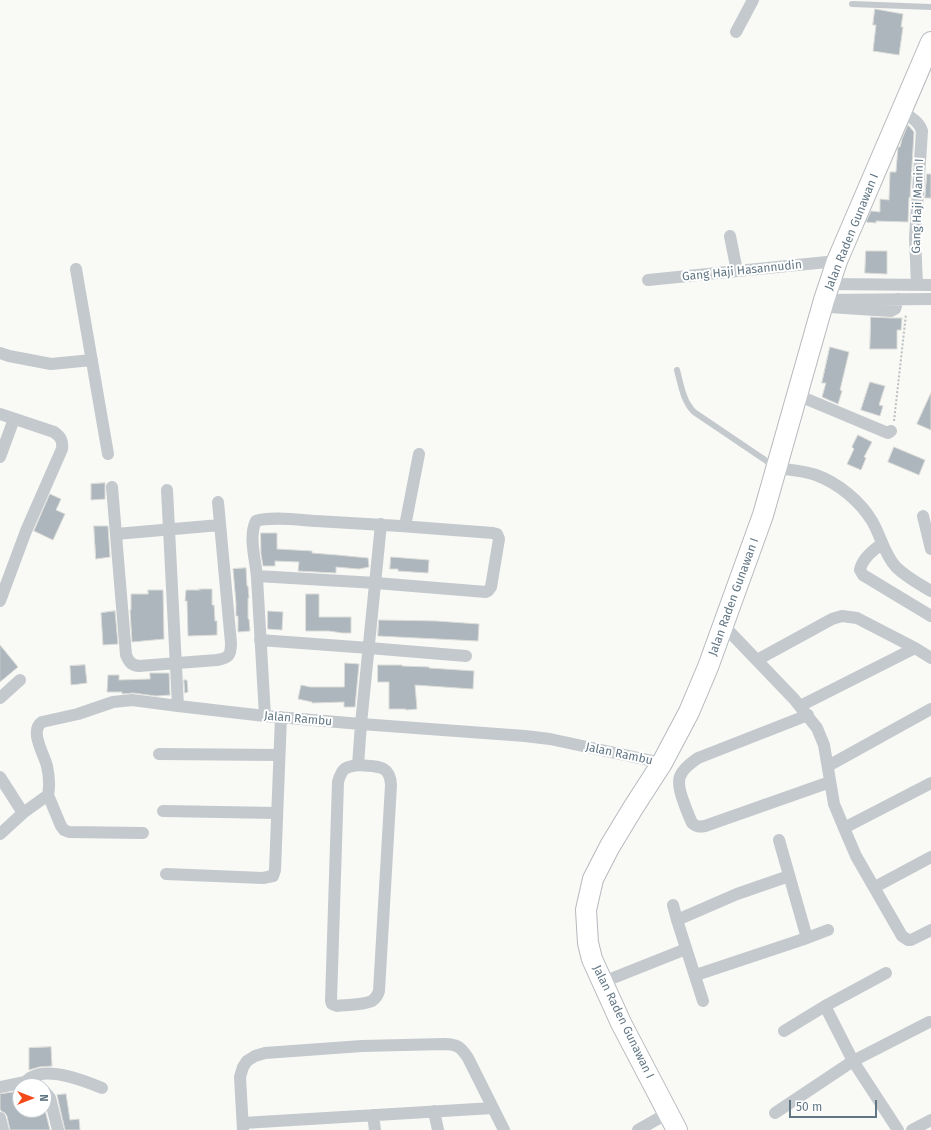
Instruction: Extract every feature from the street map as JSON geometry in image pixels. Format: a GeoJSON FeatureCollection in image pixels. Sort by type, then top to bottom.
{"type":"FeatureCollection","features":[{"type":"Feature","properties":{"kind":"highway","name":"Jalan Raden Gunawan I"},"geometry":{"type":"LineString","coordinates":[[673,1121],[621,1023],[592,959],[587,936],[586,910],[593,880],[610,846],[662,763],[689,712],[708,668],[763,515],[837,261],[931,42]]}},
{"type":"Feature","properties":{"kind":"street"},"geometry":{"type":"LineString","coordinates":[[736,32],[753,0]]}},
{"type":"Feature","properties":{"kind":"street","name":"Gang Haji Manin I"},"geometry":{"type":"LineString","coordinates":[[902,111],[917,122],[922,131],[913,285],[903,299]]}},
{"type":"Feature","properties":{"kind":"street"},"geometry":{"type":"LineString","coordinates":[[730,236],[737,271]]}},
{"type":"Feature","properties":{"kind":"street","name":"Gang Haji Hasannudin"},"geometry":{"type":"LineString","coordinates":[[648,280],[837,261]]}},
{"type":"Feature","properties":{"kind":"street"},"geometry":{"type":"LineString","coordinates":[[76,269],[108,454]]}},
{"type":"Feature","properties":{"kind":"street"},"geometry":{"type":"LineString","coordinates":[[826,297],[913,285],[931,285]]}},
{"type":"Feature","properties":{"kind":"street"},"geometry":{"type":"LineString","coordinates":[[826,297],[891,311],[895,309],[903,299],[931,299]]}},
{"type":"Feature","properties":{"kind":"street"},"geometry":{"type":"LineString","coordinates":[[0,353],[51,364],[92,360]]}},
{"type":"Feature","properties":{"kind":"street"},"geometry":{"type":"LineString","coordinates":[[797,395],[888,433],[891,431]]}},
{"type":"Feature","properties":{"kind":"street"},"geometry":{"type":"LineString","coordinates":[[0,414],[54,432],[59,436],[62,442],[62,449],[26,531],[0,601]]}},
{"type":"Feature","properties":{"kind":"street"},"geometry":{"type":"LineString","coordinates":[[0,457],[14,419]]}},
{"type":"Feature","properties":{"kind":"street"},"geometry":{"type":"LineString","coordinates":[[405,526],[419,454]]}},
{"type":"Feature","properties":{"kind":"street"},"geometry":{"type":"LineString","coordinates":[[777,468],[814,475],[824,479],[848,494],[865,510],[873,522],[878,546],[894,565],[900,571],[931,591]]}},
{"type":"Feature","properties":{"kind":"street"},"geometry":{"type":"LineString","coordinates":[[112,487],[126,655],[129,662],[139,666],[225,659],[231,651],[218,502]]}},
{"type":"Feature","properties":{"kind":"street"},"geometry":{"type":"LineString","coordinates":[[167,490],[178,706]]}},
{"type":"Feature","properties":{"kind":"street"},"geometry":{"type":"LineString","coordinates":[[923,516],[931,549]]}},
{"type":"Feature","properties":{"kind":"street"},"geometry":{"type":"LineString","coordinates":[[257,576],[376,582],[485,592],[490,590],[500,539],[497,534],[493,533],[381,524],[280,519],[260,519],[256,521],[253,527],[252,538],[257,576],[265,716]]}},
{"type":"Feature","properties":{"kind":"street"},"geometry":{"type":"LineString","coordinates":[[358,765],[381,524]]}},
{"type":"Feature","properties":{"kind":"street"},"geometry":{"type":"LineString","coordinates":[[116,534],[220,525]]}},
{"type":"Feature","properties":{"kind":"street"},"geometry":{"type":"LineString","coordinates":[[878,546],[866,558],[861,567],[860,570],[864,576],[931,616]]}},
{"type":"Feature","properties":{"kind":"street"},"geometry":{"type":"LineString","coordinates":[[757,660],[832,619],[842,616],[857,618],[931,658]]}},
{"type":"Feature","properties":{"kind":"street"},"geometry":{"type":"LineString","coordinates":[[724,626],[800,706],[817,728],[824,745],[834,804],[856,856],[904,938],[911,940],[931,930]]}},
{"type":"Feature","properties":{"kind":"street"},"geometry":{"type":"LineString","coordinates":[[260,640],[466,656]]}},
{"type":"Feature","properties":{"kind":"street"},"geometry":{"type":"LineString","coordinates":[[800,706],[915,648]]}},
{"type":"Feature","properties":{"kind":"street"},"geometry":{"type":"LineString","coordinates":[[0,698],[20,680]]}},
{"type":"Feature","properties":{"kind":"street","name":"Jalan Rambu"},"geometry":{"type":"LineString","coordinates":[[48,794],[50,787],[47,766],[38,742],[36,732],[38,725],[42,722],[78,714],[122,700],[265,716],[281,716],[361,724],[525,736],[550,739],[662,763]]}},
{"type":"Feature","properties":{"kind":"street"},"geometry":{"type":"LineString","coordinates":[[828,766],[931,710]]}},
{"type":"Feature","properties":{"kind":"street"},"geometry":{"type":"LineString","coordinates":[[808,715],[698,758],[688,764],[683,770],[678,781],[679,790],[692,823],[700,827],[830,782]]}},
{"type":"Feature","properties":{"kind":"street"},"geometry":{"type":"LineString","coordinates":[[166,874],[263,878],[273,876],[275,870],[281,716]]}},
{"type":"Feature","properties":{"kind":"street"},"geometry":{"type":"LineString","coordinates":[[159,754],[279,755]]}},
{"type":"Feature","properties":{"kind":"street"},"geometry":{"type":"LineString","coordinates":[[358,765],[380,767],[387,770],[390,776],[379,991],[377,996],[372,1000],[337,1006],[332,1004],[331,1001],[338,782],[341,772],[344,769],[350,766],[358,765]]}},
{"type":"Feature","properties":{"kind":"street"},"geometry":{"type":"LineString","coordinates":[[0,777],[23,813]]}},
{"type":"Feature","properties":{"kind":"street"},"geometry":{"type":"LineString","coordinates":[[844,828],[931,783]]}},
{"type":"Feature","properties":{"kind":"street"},"geometry":{"type":"LineString","coordinates":[[0,834],[23,813],[48,794],[64,830],[69,832],[143,833]]}},
{"type":"Feature","properties":{"kind":"street"},"geometry":{"type":"LineString","coordinates":[[163,811],[277,813]]}},
{"type":"Feature","properties":{"kind":"street"},"geometry":{"type":"LineString","coordinates":[[779,840],[807,938]]}},
{"type":"Feature","properties":{"kind":"street"},"geometry":{"type":"LineString","coordinates":[[875,887],[931,857]]}},
{"type":"Feature","properties":{"kind":"street"},"geometry":{"type":"LineString","coordinates":[[677,920],[737,894],[789,876]]}},
{"type":"Feature","properties":{"kind":"street"},"geometry":{"type":"LineString","coordinates":[[674,904],[677,920],[704,1001]]}},
{"type":"Feature","properties":{"kind":"street"},"geometry":{"type":"LineString","coordinates":[[696,976],[828,930]]}},
{"type":"Feature","properties":{"kind":"street"},"geometry":{"type":"LineString","coordinates":[[603,982],[686,949]]}},
{"type":"Feature","properties":{"kind":"street"},"geometry":{"type":"LineString","coordinates":[[784,1031],[825,1006],[886,973]]}},
{"type":"Feature","properties":{"kind":"street"},"geometry":{"type":"LineString","coordinates":[[825,1006],[853,1061],[898,1130]]}},
{"type":"Feature","properties":{"kind":"street"},"geometry":{"type":"LineString","coordinates":[[775,1113],[853,1061],[929,1022]]}},
{"type":"Feature","properties":{"kind":"street"},"geometry":{"type":"LineString","coordinates":[[493,1108],[373,1115],[304,1124],[243,1126],[240,1077],[243,1067],[248,1061],[255,1056],[265,1053],[362,1046],[452,1044],[458,1046],[464,1051],[468,1058],[493,1108],[504,1130]]}},
{"type":"Feature","properties":{"kind":"street"},"geometry":{"type":"LineString","coordinates":[[32,1078],[33,1076],[39,1074],[71,1077],[102,1088]]}},
{"type":"Feature","properties":{"kind":"street"},"geometry":{"type":"LineString","coordinates":[[0,1087],[12,1086]]}},
{"type":"Feature","properties":{"kind":"street"},"geometry":{"type":"LineString","coordinates":[[52,1106],[58,1130]]}},
{"type":"Feature","properties":{"kind":"street"},"geometry":{"type":"LineString","coordinates":[[434,1112],[438,1130]]}},
{"type":"Feature","properties":{"kind":"street"},"geometry":{"type":"LineString","coordinates":[[373,1115],[376,1130]]}},
{"type":"Feature","properties":{"kind":"street"},"geometry":{"type":"LineString","coordinates":[[0,1118],[3,1130]]}},
{"type":"Feature","properties":{"kind":"street"},"geometry":{"type":"LineString","coordinates":[[912,1130],[931,1120]]}},
{"type":"Feature","properties":{"kind":"street"},"geometry":{"type":"LineString","coordinates":[[638,1130],[673,1121]]}},
{"type":"Feature","properties":{"kind":"lane"},"geometry":{"type":"LineString","coordinates":[[852,4],[931,7]]}},
{"type":"Feature","properties":{"kind":"lane"},"geometry":{"type":"LineString","coordinates":[[677,370],[688,407],[777,468]]}},
{"type":"Feature","properties":{"kind":"path"},"geometry":{"type":"LineString","coordinates":[[891,431],[894,428],[903,299]]}},
{"type":"Feature","properties":{"kind":"building"},"geometry":{"type":"Polygon","coordinates":[[[875,9],[903,14],[901,27],[903,27],[899,55],[873,51],[876,25],[873,25],[875,9]]]}},
{"type":"Feature","properties":{"kind":"building"},"geometry":{"type":"Polygon","coordinates":[[[908,125],[914,132],[908,222],[866,222],[871,211],[880,212],[880,199],[889,200],[890,172],[896,172],[898,147],[900,147],[908,125]]]}},
{"type":"Feature","properties":{"kind":"building"},"geometry":{"type":"Polygon","coordinates":[[[927,174],[931,174],[931,198],[925,198],[927,174]]]}},
{"type":"Feature","properties":{"kind":"building"},"geometry":{"type":"Polygon","coordinates":[[[866,251],[887,251],[887,274],[865,273],[866,251]]]}},
{"type":"Feature","properties":{"kind":"building"},"geometry":{"type":"Polygon","coordinates":[[[871,317],[902,318],[901,330],[897,330],[897,349],[870,349],[871,317]]]}},
{"type":"Feature","properties":{"kind":"building"},"geometry":{"type":"Polygon","coordinates":[[[830,347],[849,352],[840,390],[842,391],[838,404],[822,397],[826,383],[822,383],[830,347]]]}},
{"type":"Feature","properties":{"kind":"building"},"geometry":{"type":"Polygon","coordinates":[[[870,382],[885,386],[879,405],[883,406],[880,416],[861,410],[870,382]]]}},
{"type":"Feature","properties":{"kind":"building"},"geometry":{"type":"Polygon","coordinates":[[[931,393],[931,430],[917,424],[931,393]]]}},
{"type":"Feature","properties":{"kind":"building"},"geometry":{"type":"Polygon","coordinates":[[[858,435],[872,442],[864,457],[866,458],[861,470],[847,464],[854,449],[852,447],[858,435]]]}},
{"type":"Feature","properties":{"kind":"building"},"geometry":{"type":"Polygon","coordinates":[[[894,447],[925,460],[919,475],[888,462],[894,447]]]}},
{"type":"Feature","properties":{"kind":"building"},"geometry":{"type":"Polygon","coordinates":[[[105,483],[105,499],[91,500],[91,484],[105,483]]]}},
{"type":"Feature","properties":{"kind":"building"},"geometry":{"type":"Polygon","coordinates":[[[50,494],[61,499],[56,510],[65,514],[53,540],[34,531],[50,494]]]}},
{"type":"Feature","properties":{"kind":"building"},"geometry":{"type":"Polygon","coordinates":[[[94,526],[108,526],[110,557],[96,559],[94,526]]]}},
{"type":"Feature","properties":{"kind":"building"},"geometry":{"type":"Polygon","coordinates":[[[261,533],[277,533],[277,549],[312,551],[312,553],[368,558],[369,567],[359,569],[336,567],[336,573],[298,571],[299,562],[275,561],[275,566],[263,566],[261,554],[261,533]]]}},
{"type":"Feature","properties":{"kind":"building"},"geometry":{"type":"Polygon","coordinates":[[[391,557],[429,560],[428,573],[390,569],[391,557]]]}},
{"type":"Feature","properties":{"kind":"building"},"geometry":{"type":"Polygon","coordinates":[[[246,568],[249,598],[248,619],[250,631],[238,632],[238,616],[236,616],[233,569],[246,568]]]}},
{"type":"Feature","properties":{"kind":"building"},"geometry":{"type":"Polygon","coordinates":[[[199,589],[212,589],[212,605],[214,605],[215,621],[217,621],[217,635],[188,636],[187,601],[185,601],[186,590],[200,590],[199,589]]]}},
{"type":"Feature","properties":{"kind":"building"},"geometry":{"type":"Polygon","coordinates":[[[148,590],[163,590],[164,639],[132,642],[130,610],[131,594],[148,594],[148,590]]]}},
{"type":"Feature","properties":{"kind":"building"},"geometry":{"type":"Polygon","coordinates":[[[306,594],[319,594],[319,617],[351,617],[351,633],[306,631],[306,594]]]}},
{"type":"Feature","properties":{"kind":"building"},"geometry":{"type":"Polygon","coordinates":[[[115,611],[118,644],[103,645],[101,613],[115,611]]]}},
{"type":"Feature","properties":{"kind":"building"},"geometry":{"type":"Polygon","coordinates":[[[268,611],[283,612],[282,630],[268,629],[268,611]]]}},
{"type":"Feature","properties":{"kind":"building"},"geometry":{"type":"Polygon","coordinates":[[[379,620],[436,621],[479,624],[478,641],[378,636],[379,620]]]}},
{"type":"Feature","properties":{"kind":"building"},"geometry":{"type":"Polygon","coordinates":[[[0,645],[18,667],[0,682],[0,645]]]}},
{"type":"Feature","properties":{"kind":"building"},"geometry":{"type":"Polygon","coordinates":[[[345,663],[359,664],[355,707],[344,707],[344,702],[312,703],[298,699],[301,685],[310,687],[344,687],[345,663]]]}},
{"type":"Feature","properties":{"kind":"building"},"geometry":{"type":"Polygon","coordinates":[[[85,665],[87,683],[71,685],[70,666],[85,665]]]}},
{"type":"Feature","properties":{"kind":"building"},"geometry":{"type":"Polygon","coordinates":[[[378,665],[402,665],[474,671],[473,689],[415,685],[417,709],[389,709],[389,682],[378,682],[378,665]]]}},
{"type":"Feature","properties":{"kind":"building"},"geometry":{"type":"Polygon","coordinates":[[[150,673],[169,673],[170,695],[156,696],[133,693],[122,694],[122,692],[107,692],[108,675],[119,675],[119,680],[150,679],[150,673]]]}},
{"type":"Feature","properties":{"kind":"building"},"geometry":{"type":"Polygon","coordinates":[[[184,680],[187,680],[188,692],[185,693],[184,680]]]}},
{"type":"Feature","properties":{"kind":"building"},"geometry":{"type":"Polygon","coordinates":[[[51,1047],[52,1066],[39,1067],[29,1070],[29,1048],[51,1047]]]}},
{"type":"Feature","properties":{"kind":"building"},"geometry":{"type":"Polygon","coordinates":[[[12,1092],[12,1118],[47,1118],[50,1130],[10,1130],[7,1116],[0,1109],[0,1094],[12,1092]]]}},
{"type":"Feature","properties":{"kind":"building"},"geometry":{"type":"Polygon","coordinates":[[[66,1094],[70,1120],[79,1119],[80,1130],[65,1130],[57,1095],[66,1094]]]}}]}
